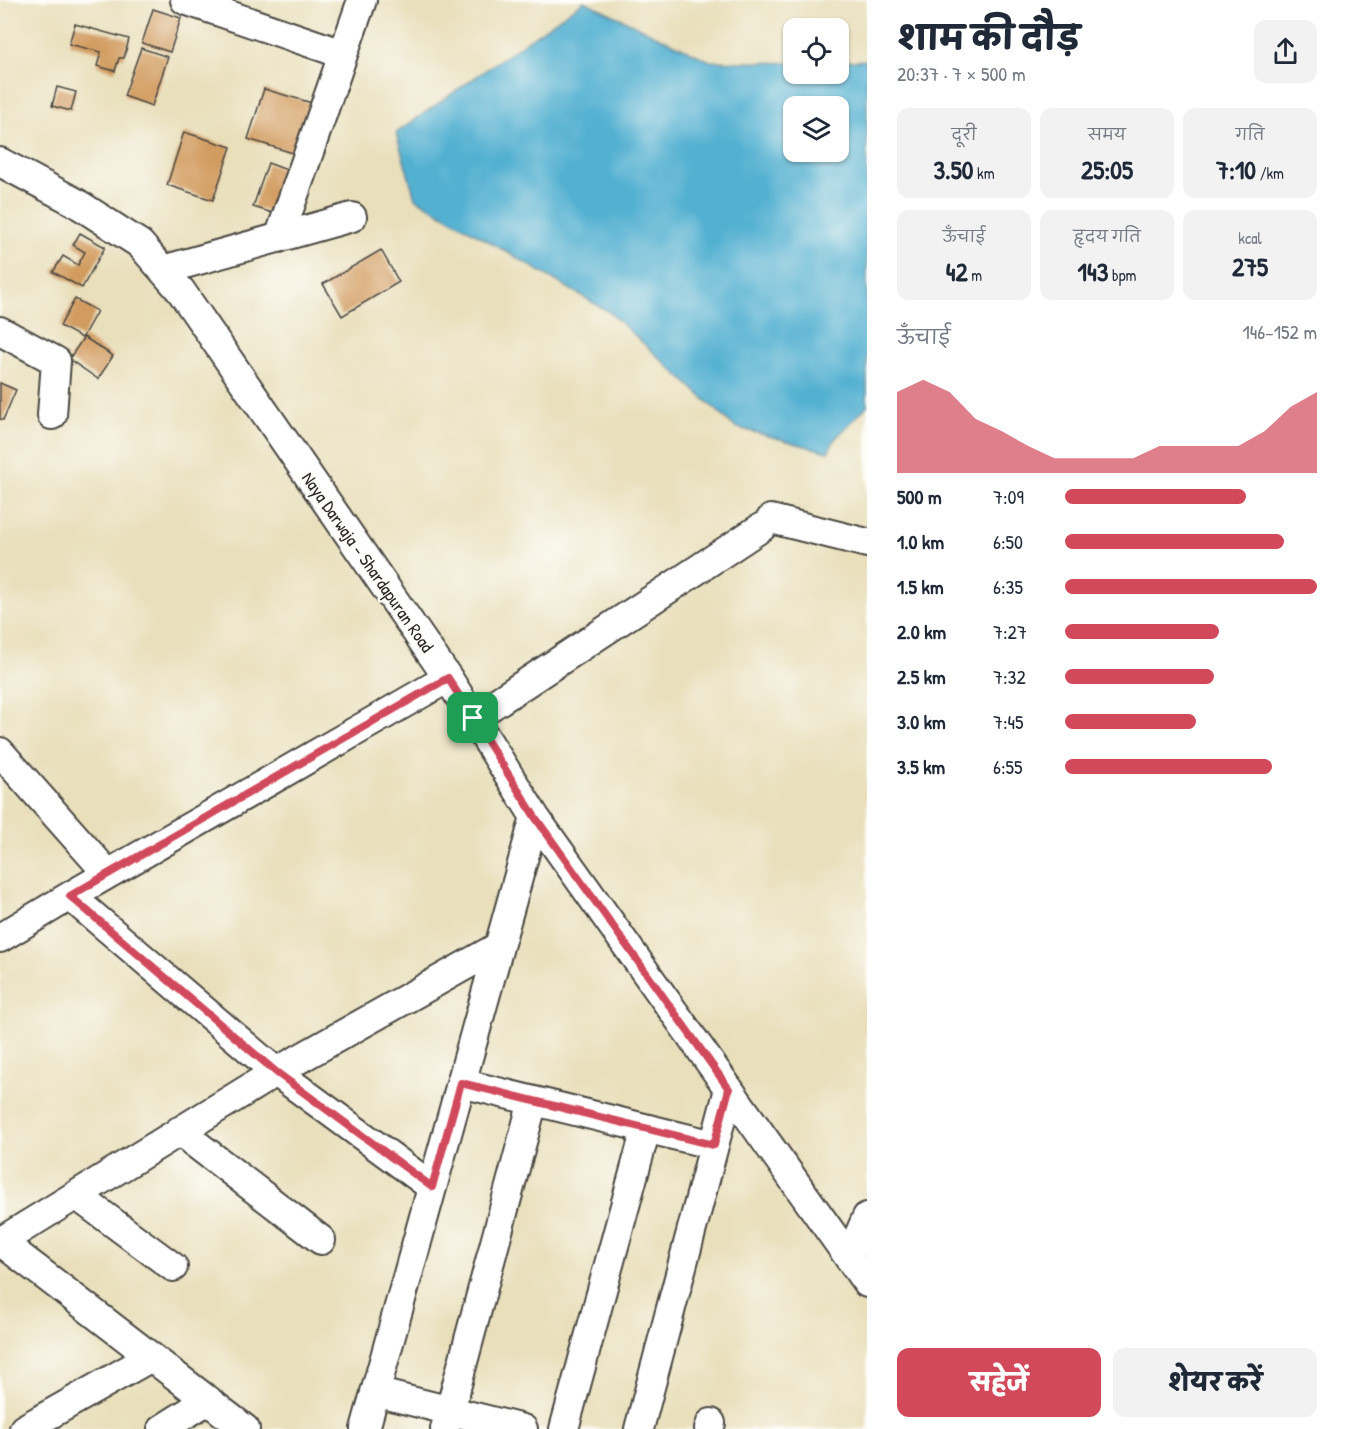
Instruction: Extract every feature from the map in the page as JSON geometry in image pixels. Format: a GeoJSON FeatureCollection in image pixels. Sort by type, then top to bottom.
{"type":"FeatureCollection","features":[{"type":"Feature","properties":{"kind":"street"},"geometry":{"type":"LineString","coordinates":[[185,0],[343,54]]}},
{"type":"Feature","properties":{"kind":"street"},"geometry":{"type":"LineString","coordinates":[[279,238],[362,0]]}},
{"type":"Feature","properties":{"kind":"street","name":"Naya Darwaja - Shardapuran Road"},"geometry":{"type":"LineString","coordinates":[[3,170],[75,202],[140,244],[181,291],[448,678],[535,817],[867,1284]]}},
{"type":"Feature","properties":{"kind":"street"},"geometry":{"type":"LineString","coordinates":[[163,270],[352,217]]}},
{"type":"Feature","properties":{"kind":"street"},"geometry":{"type":"LineString","coordinates":[[0,331],[56,361],[52,415]]}},
{"type":"Feature","properties":{"kind":"street"},"geometry":{"type":"LineString","coordinates":[[473,718],[766,523],[867,543]]}},
{"type":"Feature","properties":{"kind":"street"},"geometry":{"type":"LineString","coordinates":[[0,938],[448,678]]}},
{"type":"Feature","properties":{"kind":"street"},"geometry":{"type":"LineString","coordinates":[[0,752],[108,874]]}},
{"type":"Feature","properties":{"kind":"street"},"geometry":{"type":"LineString","coordinates":[[364,1429],[535,817]]}},
{"type":"Feature","properties":{"kind":"street"},"geometry":{"type":"LineString","coordinates":[[70,896],[276,1072],[432,1187]]}},
{"type":"Feature","properties":{"kind":"street"},"geometry":{"type":"LineString","coordinates":[[245,1429],[0,1241],[276,1072],[498,947]]}},
{"type":"Feature","properties":{"kind":"street"},"geometry":{"type":"LineString","coordinates":[[461,1083],[714,1145]]}},
{"type":"Feature","properties":{"kind":"street"},"geometry":{"type":"LineString","coordinates":[[639,1429],[729,1089]]}},
{"type":"Feature","properties":{"kind":"street"},"geometry":{"type":"LineString","coordinates":[[447,1420],[533,1101]]}},
{"type":"Feature","properties":{"kind":"street"},"geometry":{"type":"LineString","coordinates":[[564,1429],[646,1129]]}},
{"type":"Feature","properties":{"kind":"street"},"geometry":{"type":"LineString","coordinates":[[179,1131],[321,1240]]}},
{"type":"Feature","properties":{"kind":"street"},"geometry":{"type":"LineString","coordinates":[[76,1195],[173,1267]]}},
{"type":"Feature","properties":{"kind":"street"},"geometry":{"type":"LineString","coordinates":[[849,1258],[867,1217]]}},
{"type":"Feature","properties":{"kind":"street"},"geometry":{"type":"LineString","coordinates":[[24,1429],[151,1357]]}},
{"type":"Feature","properties":{"kind":"street"},"geometry":{"type":"LineString","coordinates":[[375,1392],[447,1420],[523,1429]]}},
{"type":"Feature","properties":{"kind":"street"},"geometry":{"type":"LineString","coordinates":[[162,1429],[208,1400]]}},
{"type":"Feature","properties":{"kind":"water"},"geometry":{"type":"Polygon","coordinates":[[[584,1],[710,61],[783,63],[783,84],[849,84],[849,61],[867,60],[867,406],[835,439],[828,452],[735,427],[609,312],[415,198],[396,133],[584,1]]]}},
{"type":"Feature","properties":{"kind":"building"},"geometry":{"type":"Polygon","coordinates":[[[153,9],[181,18],[170,52],[142,43],[153,9]]]}},
{"type":"Feature","properties":{"kind":"building"},"geometry":{"type":"Polygon","coordinates":[[[75,24],[129,39],[124,58],[119,58],[115,71],[97,66],[101,52],[69,44],[75,24]]]}},
{"type":"Feature","properties":{"kind":"building"},"geometry":{"type":"Polygon","coordinates":[[[141,48],[168,57],[152,106],[124,96],[141,48]]]}},
{"type":"Feature","properties":{"kind":"building"},"geometry":{"type":"Polygon","coordinates":[[[57,87],[76,92],[71,111],[52,106],[57,87]]]}},
{"type":"Feature","properties":{"kind":"building"},"geometry":{"type":"Polygon","coordinates":[[[264,89],[312,103],[296,154],[248,139],[264,89]]]}},
{"type":"Feature","properties":{"kind":"building"},"geometry":{"type":"Polygon","coordinates":[[[184,132],[231,147],[213,200],[167,185],[184,132]]]}},
{"type":"Feature","properties":{"kind":"building"},"geometry":{"type":"Polygon","coordinates":[[[268,163],[287,170],[273,213],[253,207],[268,163]]]}},
{"type":"Feature","properties":{"kind":"building"},"geometry":{"type":"Polygon","coordinates":[[[80,233],[105,247],[82,288],[53,272],[63,256],[78,265],[85,252],[73,245],[80,233]]]}},
{"type":"Feature","properties":{"kind":"building"},"geometry":{"type":"Polygon","coordinates":[[[381,250],[399,282],[342,316],[323,284],[381,250]]]}},
{"type":"Feature","properties":{"kind":"building"},"geometry":{"type":"Polygon","coordinates":[[[75,299],[97,311],[82,338],[60,326],[75,299]]]}},
{"type":"Feature","properties":{"kind":"building"},"geometry":{"type":"Polygon","coordinates":[[[84,337],[113,356],[98,379],[69,359],[84,337]]]}},
{"type":"Feature","properties":{"kind":"building"},"geometry":{"type":"Polygon","coordinates":[[[0,383],[16,390],[3,420],[0,419],[0,383]]]}},
{"type":"Feature","properties":{"kind":"route"},"geometry":{"type":"LineString","coordinates":[[448,678],[473,718],[535,817],[729,1089],[714,1145],[461,1083],[432,1187],[276,1072],[70,896],[448,678]]}}]}
